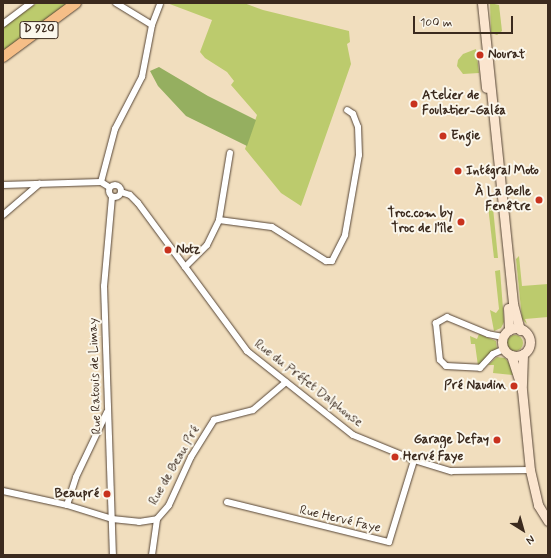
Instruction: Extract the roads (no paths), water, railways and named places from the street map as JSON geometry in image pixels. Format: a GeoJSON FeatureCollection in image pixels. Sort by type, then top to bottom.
{"type":"FeatureCollection","features":[{"type":"Feature","properties":{"kind":"main road","name":"D 920"},"geometry":{"type":"LineString","coordinates":[[3,57],[76,3]]}},
{"type":"Feature","properties":{"kind":"main road"},"geometry":{"type":"LineString","coordinates":[[477,3],[508,309],[506,334],[508,352],[522,390]]}},
{"type":"Feature","properties":{"kind":"main road"},"geometry":{"type":"LineString","coordinates":[[482,3],[513,304],[520,330],[529,340],[529,346],[523,354],[522,390],[530,470],[538,505],[548,521]]}},
{"type":"Feature","properties":{"kind":"main road"},"geometry":{"type":"LineString","coordinates":[[506,334],[520,330]]}},
{"type":"Feature","properties":{"kind":"main road"},"geometry":{"type":"LineString","coordinates":[[508,352],[523,354]]}},
{"type":"Feature","properties":{"kind":"street"},"geometry":{"type":"LineString","coordinates":[[3,24],[31,3]]}},
{"type":"Feature","properties":{"kind":"street"},"geometry":{"type":"LineString","coordinates":[[116,3],[152,25]]}},
{"type":"Feature","properties":{"kind":"street"},"geometry":{"type":"LineString","coordinates":[[101,182],[115,129],[142,77],[152,25],[160,4]]}},
{"type":"Feature","properties":{"kind":"street"},"geometry":{"type":"LineString","coordinates":[[219,220],[272,227],[328,262],[334,258],[343,239],[354,187],[360,140],[356,119],[347,110]]}},
{"type":"Feature","properties":{"kind":"street"},"geometry":{"type":"LineString","coordinates":[[185,267],[207,245],[219,220],[230,153]]}},
{"type":"Feature","properties":{"kind":"street"},"geometry":{"type":"LineString","coordinates":[[3,185],[101,182],[109,187],[118,186],[121,192],[116,197],[112,197],[109,194],[109,187]]}},
{"type":"Feature","properties":{"kind":"street"},"geometry":{"type":"LineString","coordinates":[[3,214],[39,184]]}},
{"type":"Feature","properties":{"kind":"street","name":"Rue du Préfet Dalphonse"},"geometry":{"type":"LineString","coordinates":[[121,192],[130,194],[138,203],[247,352],[353,435],[414,460],[451,471],[530,470]]}},
{"type":"Feature","properties":{"kind":"street","name":"Rue Ratouis de Limay"},"geometry":{"type":"LineString","coordinates":[[112,197],[104,286],[113,555]]}},
{"type":"Feature","properties":{"kind":"street"},"geometry":{"type":"LineString","coordinates":[[506,334],[488,334],[448,317],[436,323],[440,360],[446,366],[480,368],[493,354],[508,352]]}},
{"type":"Feature","properties":{"kind":"street","name":"Rue de Beau Pré"},"geometry":{"type":"LineString","coordinates":[[3,492],[67,505],[112,519],[140,522],[157,519],[169,504],[191,458],[214,420],[253,410],[286,382]]}},
{"type":"Feature","properties":{"kind":"street"},"geometry":{"type":"LineString","coordinates":[[67,505],[76,476],[108,411]]}},
{"type":"Feature","properties":{"kind":"street","name":"Rue Hervé Faye"},"geometry":{"type":"LineString","coordinates":[[227,502],[337,531],[389,542],[414,460]]}},
{"type":"Feature","properties":{"kind":"street"},"geometry":{"type":"LineString","coordinates":[[152,555],[157,519]]}},
{"type":"Feature","properties":{"kind":"place","name":"Nourat"},"geometry":{"type":"Point","coordinates":[480,55]}},
{"type":"Feature","properties":{"kind":"place","name":"Atelier de Foulatier-Galéa"},"geometry":{"type":"Point","coordinates":[414,104]}},
{"type":"Feature","properties":{"kind":"place","name":"Engie"},"geometry":{"type":"Point","coordinates":[443,136]}},
{"type":"Feature","properties":{"kind":"place","name":"Intégral Moto"},"geometry":{"type":"Point","coordinates":[458,171]}},
{"type":"Feature","properties":{"kind":"place","name":"À La Belle Fenêtre"},"geometry":{"type":"Point","coordinates":[539,200]}},
{"type":"Feature","properties":{"kind":"place","name":"Troc.com by Troc de l'île"},"geometry":{"type":"Point","coordinates":[461,222]}},
{"type":"Feature","properties":{"kind":"place","name":"Notz"},"geometry":{"type":"Point","coordinates":[168,250]}},
{"type":"Feature","properties":{"kind":"place","name":"Pré Naudin"},"geometry":{"type":"Point","coordinates":[514,386]}},
{"type":"Feature","properties":{"kind":"place","name":"Garage Defay"},"geometry":{"type":"Point","coordinates":[497,440]}},
{"type":"Feature","properties":{"kind":"place","name":"Hervé Faye"},"geometry":{"type":"Point","coordinates":[395,457]}},
{"type":"Feature","properties":{"kind":"place","name":"Beaupré"},"geometry":{"type":"Point","coordinates":[107,494]}}]}
